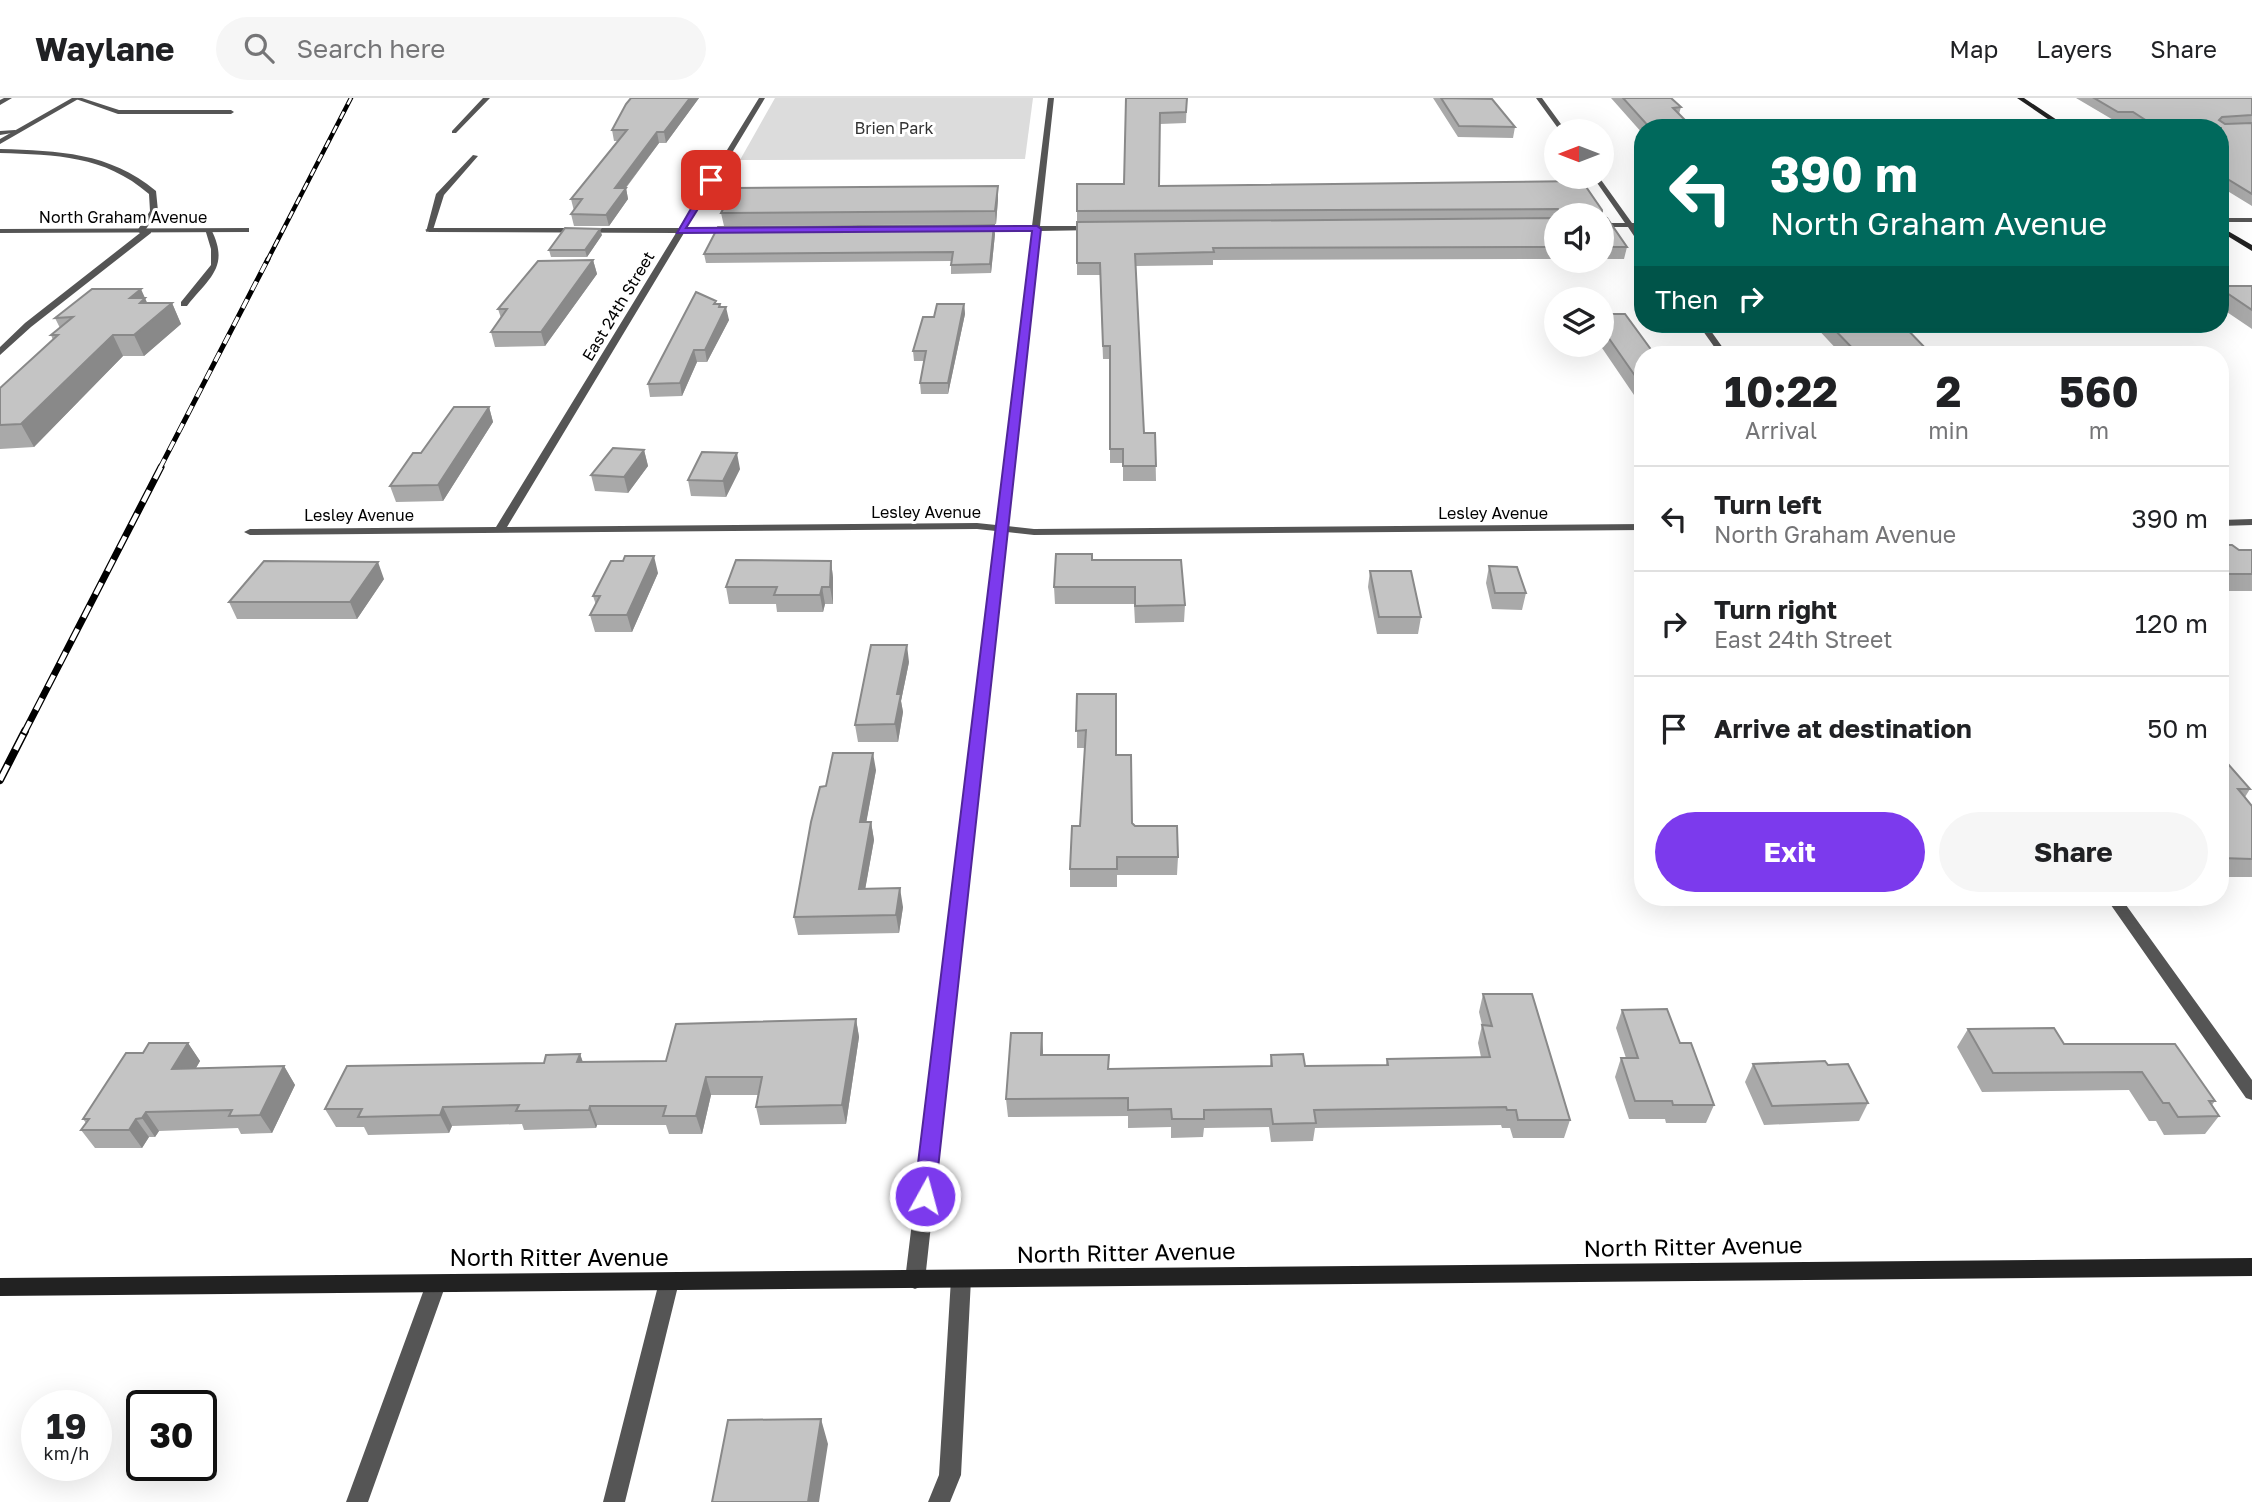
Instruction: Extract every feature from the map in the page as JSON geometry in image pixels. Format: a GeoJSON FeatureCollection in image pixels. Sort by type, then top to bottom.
{"type":"FeatureCollection","features":[{"type":"Feature","properties":{"kind":"street"},"geometry":{"type":"LineString","coordinates":[[0,103],[9,98]]}},
{"type":"Feature","properties":{"kind":"street"},"geometry":{"type":"LineString","coordinates":[[0,142],[76,98],[96,107],[139,113],[231,112]]}},
{"type":"Feature","properties":{"kind":"street"},"geometry":{"type":"LineString","coordinates":[[96,107],[112,98]]}},
{"type":"Feature","properties":{"kind":"street"},"geometry":{"type":"LineString","coordinates":[[454,132],[487,98]]}},
{"type":"Feature","properties":{"kind":"street","name":"East 24th Street"},"geometry":{"type":"LineString","coordinates":[[499,530],[762,98]]}},
{"type":"Feature","properties":{"kind":"street"},"geometry":{"type":"LineString","coordinates":[[915,1280],[1051,98]]}},
{"type":"Feature","properties":{"kind":"street"},"geometry":{"type":"LineString","coordinates":[[1539,98],[1554,119]]}},
{"type":"Feature","properties":{"kind":"street"},"geometry":{"type":"LineString","coordinates":[[2021,98],[2052,119]]}},
{"type":"Feature","properties":{"kind":"street"},"geometry":{"type":"LineString","coordinates":[[0,132],[15,132]]}},
{"type":"Feature","properties":{"kind":"street"},"geometry":{"type":"LineString","coordinates":[[0,151],[94,159],[136,176],[153,193],[154,211],[144,231],[28,324],[0,352]]}},
{"type":"Feature","properties":{"kind":"street"},"geometry":{"type":"LineString","coordinates":[[475,156],[440,194],[429,230],[748,231]]}},
{"type":"Feature","properties":{"kind":"street"},"geometry":{"type":"LineString","coordinates":[[1604,189],[1634,231]]}},
{"type":"Feature","properties":{"kind":"street"},"geometry":{"type":"LineString","coordinates":[[2229,220],[2252,220]]}},
{"type":"Feature","properties":{"kind":"street"},"geometry":{"type":"LineString","coordinates":[[1614,225],[1634,225]]}},
{"type":"Feature","properties":{"kind":"street"},"geometry":{"type":"LineString","coordinates":[[968,229],[1105,228]]}},
{"type":"Feature","properties":{"kind":"street"},"geometry":{"type":"LineString","coordinates":[[184,304],[215,265],[215,250],[208,230]]}},
{"type":"Feature","properties":{"kind":"street","name":"North Graham Avenue"},"geometry":{"type":"LineString","coordinates":[[0,231],[246,230]]}},
{"type":"Feature","properties":{"kind":"street"},"geometry":{"type":"LineString","coordinates":[[2229,234],[2252,249]]}},
{"type":"Feature","properties":{"kind":"street"},"geometry":{"type":"LineString","coordinates":[[2229,523],[2252,522]]}},
{"type":"Feature","properties":{"kind":"street","name":"Lesley Avenue"},"geometry":{"type":"LineString","coordinates":[[250,532],[977,526],[1034,532],[1634,527]]}},
{"type":"Feature","properties":{"kind":"street"},"geometry":{"type":"LineString","coordinates":[[2119,906],[2252,1093]]}},
{"type":"Feature","properties":{"kind":"street","name":"North Ritter Avenue"},"geometry":{"type":"LineString","coordinates":[[0,1287],[2252,1266]]}},
{"type":"Feature","properties":{"kind":"street"},"geometry":{"type":"LineString","coordinates":[[939,1502],[950,1475],[961,1279]]}},
{"type":"Feature","properties":{"kind":"street"},"geometry":{"type":"LineString","coordinates":[[614,1502],[669,1282]]}},
{"type":"Feature","properties":{"kind":"street"},"geometry":{"type":"LineString","coordinates":[[357,1502],[436,1284]]}},
{"type":"Feature","properties":{"kind":"green space","name":"Brien Park"},"geometry":{"type":"Polygon","coordinates":[[[775,98],[1033,98],[1025,159],[740,160],[775,98]]]}},
{"type":"Feature","properties":{"kind":"building"},"geometry":{"type":"Polygon","coordinates":[[[631,98],[690,98],[664,132],[657,132],[615,188],[626,188],[606,215],[571,214],[582,199],[571,199],[627,130],[612,130],[631,98]]]}},
{"type":"Feature","properties":{"kind":"building"},"geometry":{"type":"Polygon","coordinates":[[[1126,98],[1187,98],[1186,112],[1160,113],[1159,186],[1544,181],[1544,189],[1588,189],[1597,203],[1544,203],[1544,209],[1077,211],[1077,184],[1124,184],[1126,98]]]}},
{"type":"Feature","properties":{"kind":"building"},"geometry":{"type":"Polygon","coordinates":[[[1441,98],[1492,99],[1515,127],[1459,126],[1441,98]]]}},
{"type":"Feature","properties":{"kind":"building"},"geometry":{"type":"Polygon","coordinates":[[[1623,98],[1671,98],[1681,107],[1673,108],[1684,119],[1642,119],[1623,98]]]}},
{"type":"Feature","properties":{"kind":"building"},"geometry":{"type":"Polygon","coordinates":[[[2094,98],[2252,98],[2252,115],[2220,119],[2144,119],[2133,112],[2118,112],[2094,98]]]}},
{"type":"Feature","properties":{"kind":"building"},"geometry":{"type":"Polygon","coordinates":[[[2252,123],[2252,194],[2229,180],[2229,124],[2252,123]]]}},
{"type":"Feature","properties":{"kind":"building"},"geometry":{"type":"Polygon","coordinates":[[[998,186],[995,211],[721,213],[734,188],[998,186]]]}},
{"type":"Feature","properties":{"kind":"building"},"geometry":{"type":"Polygon","coordinates":[[[1544,218],[1544,247],[1213,248],[1214,252],[1135,254],[1144,433],[1155,433],[1156,466],[1123,466],[1123,449],[1110,449],[1110,346],[1103,346],[1100,263],[1077,263],[1077,222],[1544,218]]]}},
{"type":"Feature","properties":{"kind":"building"},"geometry":{"type":"Polygon","coordinates":[[[994,225],[990,264],[951,265],[953,252],[704,254],[718,227],[994,225]]]}},
{"type":"Feature","properties":{"kind":"building"},"geometry":{"type":"Polygon","coordinates":[[[565,228],[600,229],[585,250],[549,250],[565,228]]]}},
{"type":"Feature","properties":{"kind":"building"},"geometry":{"type":"Polygon","coordinates":[[[1614,228],[1627,247],[1614,247],[1614,228]]]}},
{"type":"Feature","properties":{"kind":"building"},"geometry":{"type":"Polygon","coordinates":[[[593,260],[541,332],[491,332],[507,309],[498,309],[538,261],[593,260]]]}},
{"type":"Feature","properties":{"kind":"building"},"geometry":{"type":"Polygon","coordinates":[[[2229,286],[2252,286],[2252,310],[2229,294],[2229,286]]]}},
{"type":"Feature","properties":{"kind":"building"},"geometry":{"type":"Polygon","coordinates":[[[92,289],[141,289],[130,298],[145,298],[140,303],[172,303],[134,335],[113,335],[21,424],[0,425],[0,388],[58,335],[51,335],[73,317],[55,318],[92,289]]]}},
{"type":"Feature","properties":{"kind":"building"},"geometry":{"type":"Polygon","coordinates":[[[696,292],[716,301],[714,304],[720,304],[719,307],[726,307],[705,350],[694,350],[680,383],[648,384],[696,292]]]}},
{"type":"Feature","properties":{"kind":"building"},"geometry":{"type":"Polygon","coordinates":[[[937,304],[964,304],[948,383],[920,383],[926,351],[913,351],[923,317],[934,317],[937,304]]]}},
{"type":"Feature","properties":{"kind":"building"},"geometry":{"type":"Polygon","coordinates":[[[1614,314],[1625,314],[1634,326],[1634,333],[1639,333],[1648,346],[1634,346],[1634,374],[1614,346],[1614,314]]]}},
{"type":"Feature","properties":{"kind":"building"},"geometry":{"type":"Polygon","coordinates":[[[1838,333],[1911,333],[1923,346],[1850,346],[1838,333]]]}},
{"type":"Feature","properties":{"kind":"building"},"geometry":{"type":"Polygon","coordinates":[[[454,407],[489,407],[438,485],[390,486],[413,453],[421,453],[454,407]]]}},
{"type":"Feature","properties":{"kind":"building"},"geometry":{"type":"Polygon","coordinates":[[[613,448],[644,450],[624,477],[591,475],[613,448]]]}},
{"type":"Feature","properties":{"kind":"building"},"geometry":{"type":"Polygon","coordinates":[[[702,452],[737,453],[723,481],[688,480],[702,452]]]}},
{"type":"Feature","properties":{"kind":"building"},"geometry":{"type":"Polygon","coordinates":[[[2229,545],[2239,550],[2252,550],[2252,574],[2229,574],[2229,545]]]}},
{"type":"Feature","properties":{"kind":"building"},"geometry":{"type":"Polygon","coordinates":[[[1056,554],[1092,554],[1092,560],[1181,560],[1185,605],[1135,606],[1135,587],[1054,587],[1056,554]]]}},
{"type":"Feature","properties":{"kind":"building"},"geometry":{"type":"Polygon","coordinates":[[[625,556],[654,556],[627,615],[590,615],[600,596],[593,596],[611,561],[623,561],[625,556]]]}},
{"type":"Feature","properties":{"kind":"building"},"geometry":{"type":"Polygon","coordinates":[[[736,560],[831,561],[830,587],[822,587],[820,595],[774,595],[777,587],[726,587],[736,560]]]}},
{"type":"Feature","properties":{"kind":"building"},"geometry":{"type":"Polygon","coordinates":[[[264,561],[378,562],[350,602],[229,602],[264,561]]]}},
{"type":"Feature","properties":{"kind":"building"},"geometry":{"type":"Polygon","coordinates":[[[1489,566],[1517,567],[1526,593],[1495,593],[1489,566]]]}},
{"type":"Feature","properties":{"kind":"building"},"geometry":{"type":"Polygon","coordinates":[[[1370,571],[1411,571],[1421,617],[1379,617],[1370,571]]]}},
{"type":"Feature","properties":{"kind":"building"},"geometry":{"type":"Polygon","coordinates":[[[871,645],[907,645],[897,694],[901,694],[895,724],[855,725],[871,645]]]}},
{"type":"Feature","properties":{"kind":"building"},"geometry":{"type":"Polygon","coordinates":[[[1077,694],[1116,694],[1116,755],[1131,755],[1132,823],[1135,826],[1177,826],[1178,857],[1117,857],[1117,869],[1070,869],[1072,826],[1080,826],[1086,730],[1076,731],[1077,694]]]}},
{"type":"Feature","properties":{"kind":"building"},"geometry":{"type":"Polygon","coordinates":[[[833,753],[873,753],[860,822],[871,822],[859,889],[900,888],[896,915],[794,917],[811,822],[820,787],[826,786],[833,753]]]}},
{"type":"Feature","properties":{"kind":"building"},"geometry":{"type":"Polygon","coordinates":[[[2229,765],[2250,789],[2238,789],[2252,806],[2252,859],[2229,858],[2229,765]]]}},
{"type":"Feature","properties":{"kind":"building"},"geometry":{"type":"Polygon","coordinates":[[[1483,994],[1532,994],[1570,1120],[1518,1120],[1516,1110],[1507,1110],[1506,1107],[1314,1110],[1316,1123],[1273,1124],[1271,1109],[1204,1110],[1204,1119],[1172,1119],[1171,1109],[1128,1110],[1128,1098],[1006,1099],[1011,1033],[1042,1033],[1041,1055],[1109,1055],[1108,1069],[1272,1066],[1271,1055],[1303,1054],[1305,1066],[1388,1065],[1387,1059],[1490,1057],[1482,1025],[1492,1026],[1483,994]]]}},
{"type":"Feature","properties":{"kind":"building"},"geometry":{"type":"Polygon","coordinates":[[[1667,1009],[1680,1043],[1691,1043],[1714,1105],[1635,1101],[1621,1058],[1638,1058],[1622,1010],[1667,1009]]]}},
{"type":"Feature","properties":{"kind":"building"},"geometry":{"type":"Polygon","coordinates":[[[856,1019],[842,1105],[756,1107],[762,1077],[706,1077],[696,1116],[663,1116],[666,1106],[590,1106],[589,1110],[516,1111],[519,1105],[443,1107],[440,1115],[358,1117],[362,1109],[325,1109],[347,1066],[544,1063],[546,1055],[580,1054],[577,1062],[666,1061],[676,1024],[856,1019]]]}},
{"type":"Feature","properties":{"kind":"building"},"geometry":{"type":"Polygon","coordinates":[[[2054,1028],[2064,1044],[2175,1044],[2215,1101],[2209,1101],[2219,1116],[2178,1117],[2169,1103],[2163,1103],[2142,1072],[1993,1073],[1968,1029],[2054,1028]]]}},
{"type":"Feature","properties":{"kind":"building"},"geometry":{"type":"Polygon","coordinates":[[[149,1043],[188,1043],[172,1069],[284,1066],[260,1115],[229,1116],[232,1110],[146,1112],[142,1118],[136,1119],[129,1130],[81,1130],[89,1119],[83,1119],[126,1053],[143,1053],[149,1043]]]}},
{"type":"Feature","properties":{"kind":"building"},"geometry":{"type":"Polygon","coordinates":[[[1825,1061],[1828,1065],[1848,1064],[1868,1103],[1772,1106],[1753,1064],[1825,1061]]]}},
{"type":"Feature","properties":{"kind":"building"},"geometry":{"type":"Polygon","coordinates":[[[821,1419],[808,1502],[712,1502],[728,1420],[821,1419]]]}},
{"type":"Feature","properties":{"kind":"railway"},"geometry":{"type":"LineString","coordinates":[[267,261],[351,98]]}},
{"type":"Feature","properties":{"kind":"railway"},"geometry":{"type":"LineString","coordinates":[[160,468],[268,259]]}},
{"type":"Feature","properties":{"kind":"railway"},"geometry":{"type":"LineString","coordinates":[[24,733],[161,467]]}},
{"type":"Feature","properties":{"kind":"railway"},"geometry":{"type":"LineString","coordinates":[[0,780],[25,731]]}},
{"type":"Feature","properties":{"kind":"route"},"geometry":{"type":"LineString","coordinates":[[711,180],[680,231],[1037,229],[925,1196]]}}]}
